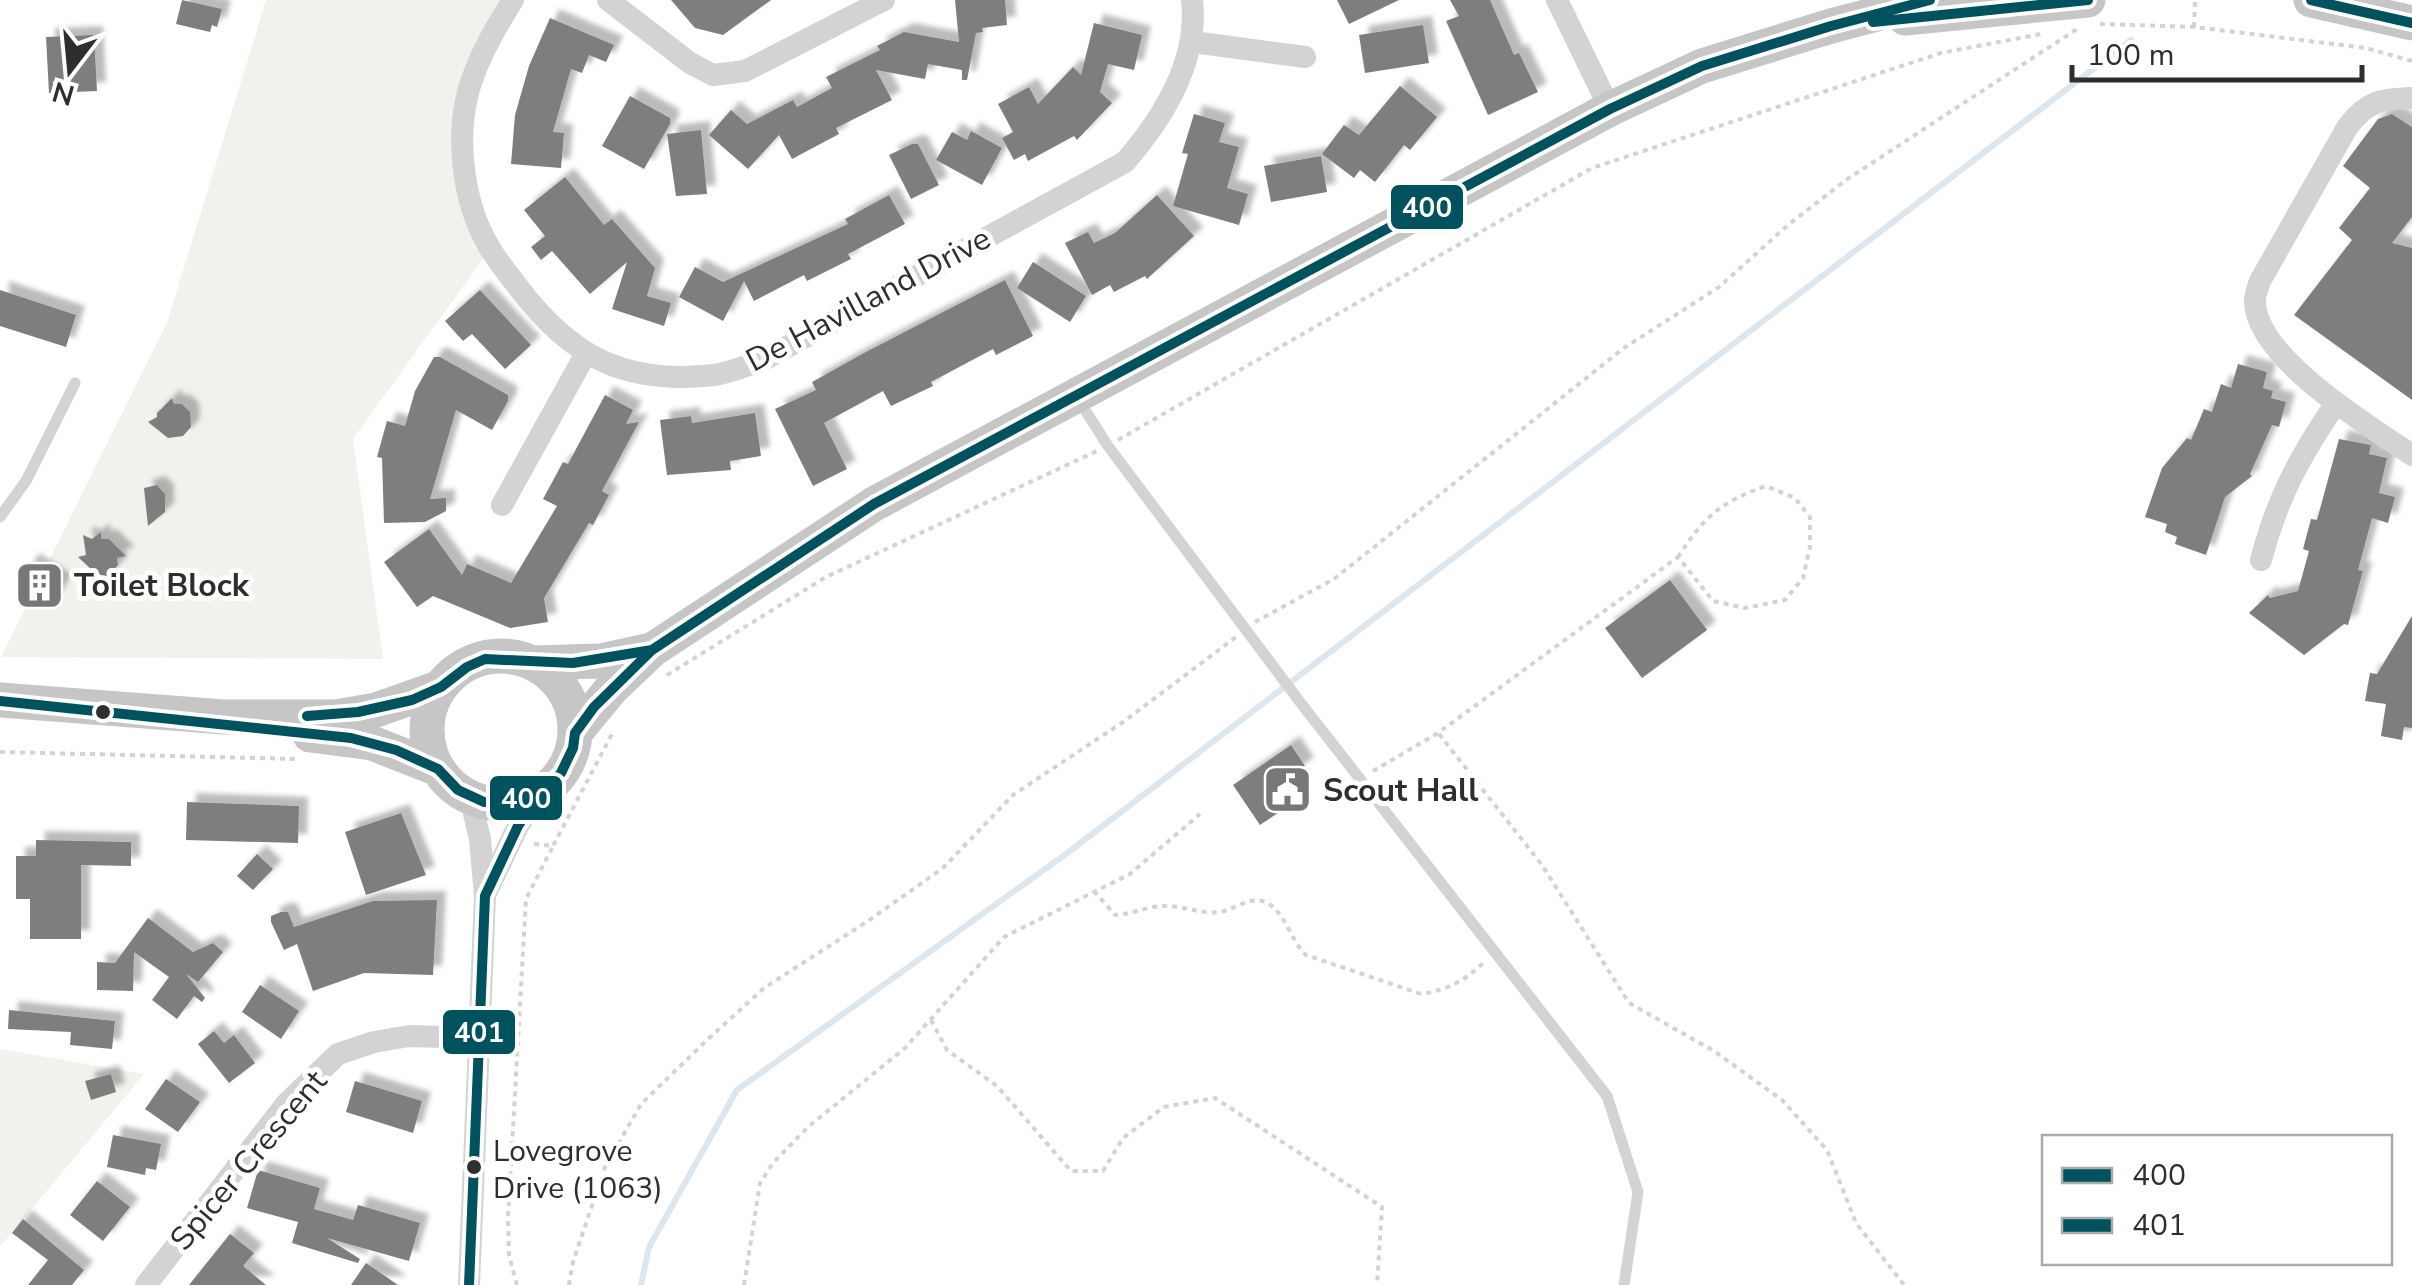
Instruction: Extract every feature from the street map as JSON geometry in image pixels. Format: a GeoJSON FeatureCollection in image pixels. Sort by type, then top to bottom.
{"type":"FeatureCollection","features":[{"type":"Feature","properties":{"kind":"main road"},"geometry":{"type":"LineString","coordinates":[[575,733],[612,688],[658,663],[874,504],[1610,109],[1702,66],[1930,0]]}},
{"type":"Feature","properties":{"kind":"main road"},"geometry":{"type":"LineString","coordinates":[[2311,0],[2412,23]]}},
{"type":"Feature","properties":{"kind":"main road"},"geometry":{"type":"LineString","coordinates":[[1831,26],[2090,16]]}},
{"type":"Feature","properties":{"kind":"main road"},"geometry":{"type":"LineString","coordinates":[[532,663],[555,680],[570,705],[575,733],[568,761],[561,774],[540,793],[513,803],[498,804],[470,797],[438,768],[427,727],[441,687],[451,676],[476,661],[504,656],[532,663],[658,663]]}},
{"type":"Feature","properties":{"kind":"main road"},"geometry":{"type":"LineString","coordinates":[[0,701],[224,717],[336,716],[376,710],[441,687]]}},
{"type":"Feature","properties":{"kind":"main road"},"geometry":{"type":"LineString","coordinates":[[0,701],[352,738],[396,750],[438,768]]}},
{"type":"Feature","properties":{"kind":"street","name":"De Havilland Drive"},"geometry":{"type":"LineString","coordinates":[[513,0],[493,31],[472,78],[465,121],[464,169],[474,212],[490,249],[538,313],[585,355],[634,372],[671,376],[717,375],[765,359],[1125,162],[1151,132],[1182,72],[1192,42],[1192,0]]}},
{"type":"Feature","properties":{"kind":"street"},"geometry":{"type":"LineString","coordinates":[[608,0],[690,63],[713,75],[745,71],[884,0]]}},
{"type":"Feature","properties":{"kind":"street"},"geometry":{"type":"LineString","coordinates":[[1557,0],[1610,109]]}},
{"type":"Feature","properties":{"kind":"street"},"geometry":{"type":"LineString","coordinates":[[1192,42],[1305,57]]}},
{"type":"Feature","properties":{"kind":"street"},"geometry":{"type":"LineString","coordinates":[[2412,98],[2364,106],[2348,126],[2260,280],[2254,300],[2258,318],[2273,347],[2336,403],[2412,454]]}},
{"type":"Feature","properties":{"kind":"street"},"geometry":{"type":"LineString","coordinates":[[502,505],[585,355]]}},
{"type":"Feature","properties":{"kind":"street"},"geometry":{"type":"LineString","coordinates":[[2261,560],[2280,496],[2295,465],[2336,403]]}},
{"type":"Feature","properties":{"kind":"street"},"geometry":{"type":"LineString","coordinates":[[485,896],[518,826],[540,793]]}},
{"type":"Feature","properties":{"kind":"street"},"geometry":{"type":"LineString","coordinates":[[469,1285],[485,896],[480,840],[470,797]]}},
{"type":"Feature","properties":{"kind":"street","name":"Spicer Crescent"},"geometry":{"type":"LineString","coordinates":[[146,1285],[286,1104],[338,1054],[409,1036],[478,1038]]}},
{"type":"Feature","properties":{"kind":"lane"},"geometry":{"type":"LineString","coordinates":[[0,517],[26,481],[75,382]]}},
{"type":"Feature","properties":{"kind":"lane"},"geometry":{"type":"LineString","coordinates":[[1076,396],[1108,446],[1300,702],[1606,1096],[1638,1192],[1624,1285]]}},
{"type":"Feature","properties":{"kind":"path"},"geometry":{"type":"LineString","coordinates":[[2194,27],[2195,0]]}},
{"type":"Feature","properties":{"kind":"path"},"geometry":{"type":"LineString","coordinates":[[569,1285],[605,1167],[642,1104],[764,988],[943,868],[1013,795],[1122,722],[1247,628],[1334,579],[1624,348],[1719,287],[1846,180],[2090,16]]}},
{"type":"Feature","properties":{"kind":"path"},"geometry":{"type":"LineString","coordinates":[[2065,29],[2090,16],[2366,48],[2412,60]]}},
{"type":"Feature","properties":{"kind":"path"},"geometry":{"type":"LineString","coordinates":[[658,663],[826,577],[1108,446],[1592,168],[1941,53],[2048,32]]}},
{"type":"Feature","properties":{"kind":"path"},"geometry":{"type":"LineString","coordinates":[[1360,778],[1438,733],[1678,557],[1697,529],[1731,498],[1766,486],[1796,498],[1810,517],[1804,578],[1785,600],[1745,608],[1712,601],[1678,557]]}},
{"type":"Feature","properties":{"kind":"path"},"geometry":{"type":"LineString","coordinates":[[517,1285],[509,1256],[508,1217],[526,899],[616,725]]}},
{"type":"Feature","properties":{"kind":"path"},"geometry":{"type":"LineString","coordinates":[[1438,733],[1542,865],[1629,1002],[1714,1052],[1782,1100],[1827,1150],[1856,1223],[1904,1285]]}},
{"type":"Feature","properties":{"kind":"path"},"geometry":{"type":"LineString","coordinates":[[0,752],[300,759]]}},
{"type":"Feature","properties":{"kind":"path"},"geometry":{"type":"LineString","coordinates":[[744,1285],[760,1182],[773,1162],[808,1127],[905,1048],[1004,938],[1130,874],[1200,814]]}},
{"type":"Feature","properties":{"kind":"path"},"geometry":{"type":"LineString","coordinates":[[522,844],[553,846]]}},
{"type":"Feature","properties":{"kind":"path"},"geometry":{"type":"LineString","coordinates":[[1094,891],[1115,914],[1128,914],[1146,906],[1172,906],[1212,914],[1250,899],[1266,902],[1306,955],[1421,994],[1437,992],[1466,979],[1494,950]]}},
{"type":"Feature","properties":{"kind":"path"},"geometry":{"type":"LineString","coordinates":[[931,1020],[948,1050],[998,1086],[1071,1171],[1103,1172],[1123,1138],[1164,1107],[1215,1098],[1382,1207],[1377,1285]]}},
{"type":"Feature","properties":{"kind":"shaded area"},"geometry":{"type":"Polygon","coordinates":[[[266,0],[513,0],[465,121],[490,249],[353,439],[383,659],[1,657],[167,323],[266,0]]]}},
{"type":"Feature","properties":{"kind":"shaded area"},"geometry":{"type":"Polygon","coordinates":[[[0,1049],[144,1074],[0,1247],[0,1049]]]}},
{"type":"Feature","properties":{"kind":"building"},"geometry":{"type":"Polygon","coordinates":[[[182,0],[222,9],[217,27],[212,25],[210,32],[176,24],[182,0]]]}},
{"type":"Feature","properties":{"kind":"building"},"geometry":{"type":"Polygon","coordinates":[[[671,0],[771,0],[723,35],[695,28],[671,0]]]}},
{"type":"Feature","properties":{"kind":"building"},"geometry":{"type":"Polygon","coordinates":[[[955,0],[1005,0],[1007,25],[982,28],[983,32],[976,33],[967,80],[962,80],[962,70],[928,64],[925,79],[876,70],[892,100],[836,128],[839,134],[792,159],[779,135],[748,169],[709,135],[731,110],[747,124],[793,100],[797,107],[832,88],[826,77],[880,50],[877,46],[904,32],[959,42],[955,0]]]}},
{"type":"Feature","properties":{"kind":"building"},"geometry":{"type":"Polygon","coordinates":[[[1337,0],[1399,0],[1349,24],[1337,0]]]}},
{"type":"Feature","properties":{"kind":"building"},"geometry":{"type":"Polygon","coordinates":[[[1450,0],[1490,0],[1514,55],[1519,53],[1538,92],[1488,115],[1446,21],[1459,16],[1450,0]]]}},
{"type":"Feature","properties":{"kind":"building"},"geometry":{"type":"Polygon","coordinates":[[[550,18],[614,45],[606,62],[589,55],[582,73],[571,69],[553,132],[564,133],[561,168],[511,164],[515,115],[529,66],[550,18]]]}},
{"type":"Feature","properties":{"kind":"building"},"geometry":{"type":"Polygon","coordinates":[[[1094,23],[1142,35],[1134,70],[1108,64],[1100,92],[1112,103],[1077,140],[1074,136],[1028,161],[1025,154],[1014,160],[1002,138],[1013,132],[998,104],[1029,87],[1038,104],[1073,67],[1081,75],[1094,23]]]}},
{"type":"Feature","properties":{"kind":"building"},"geometry":{"type":"Polygon","coordinates":[[[1423,25],[1429,63],[1365,73],[1359,35],[1423,25]]]}},
{"type":"Feature","properties":{"kind":"building"},"geometry":{"type":"Polygon","coordinates":[[[94,35],[97,91],[49,93],[46,37],[94,35]]]}},
{"type":"Feature","properties":{"kind":"building"},"geometry":{"type":"Polygon","coordinates":[[[1400,86],[1437,117],[1410,150],[1404,145],[1375,182],[1360,170],[1354,178],[1322,154],[1344,125],[1359,135],[1400,86]]]}},
{"type":"Feature","properties":{"kind":"building"},"geometry":{"type":"Polygon","coordinates":[[[630,96],[670,118],[644,169],[602,146],[630,96]]]}},
{"type":"Feature","properties":{"kind":"building"},"geometry":{"type":"Polygon","coordinates":[[[1194,114],[1225,123],[1219,142],[1239,147],[1227,188],[1248,194],[1239,225],[1173,206],[1188,154],[1182,153],[1194,114]]]}},
{"type":"Feature","properties":{"kind":"building"},"geometry":{"type":"Polygon","coordinates":[[[2392,114],[2412,127],[2412,217],[2392,243],[2412,248],[2412,400],[2294,315],[2352,240],[2339,228],[2370,188],[2343,166],[2378,119],[2392,114]]]}},
{"type":"Feature","properties":{"kind":"building"},"geometry":{"type":"Polygon","coordinates":[[[701,130],[707,194],[676,196],[667,134],[701,130]]]}},
{"type":"Feature","properties":{"kind":"building"},"geometry":{"type":"Polygon","coordinates":[[[971,131],[1002,148],[982,185],[936,160],[952,132],[967,140],[971,131]]]}},
{"type":"Feature","properties":{"kind":"building"},"geometry":{"type":"Polygon","coordinates":[[[918,144],[939,185],[911,199],[889,155],[918,144]]]}},
{"type":"Feature","properties":{"kind":"building"},"geometry":{"type":"Polygon","coordinates":[[[1321,156],[1327,192],[1271,202],[1264,166],[1321,156]]]}},
{"type":"Feature","properties":{"kind":"building"},"geometry":{"type":"Polygon","coordinates":[[[565,177],[604,225],[612,219],[655,268],[647,296],[671,303],[664,326],[612,309],[627,262],[590,294],[552,251],[541,260],[531,247],[545,236],[524,210],[565,177]]]}},
{"type":"Feature","properties":{"kind":"building"},"geometry":{"type":"Polygon","coordinates":[[[889,195],[905,224],[848,254],[851,259],[807,281],[804,275],[754,301],[744,281],[723,321],[679,297],[695,267],[723,282],[848,224],[845,219],[889,195]]]}},
{"type":"Feature","properties":{"kind":"building"},"geometry":{"type":"Polygon","coordinates":[[[1157,195],[1194,236],[1147,279],[1145,276],[1114,292],[1110,285],[1092,295],[1065,243],[1088,232],[1094,243],[1115,233],[1157,195]]]}},
{"type":"Feature","properties":{"kind":"building"},"geometry":{"type":"Polygon","coordinates":[[[1033,262],[1086,296],[1070,322],[1017,288],[1033,262]]]}},
{"type":"Feature","properties":{"kind":"building"},"geometry":{"type":"Polygon","coordinates":[[[1005,280],[1033,336],[996,355],[993,349],[931,382],[933,386],[891,406],[883,391],[824,423],[847,469],[813,486],[775,409],[816,390],[812,382],[1005,280]]]}},
{"type":"Feature","properties":{"kind":"building"},"geometry":{"type":"Polygon","coordinates":[[[0,290],[76,315],[66,347],[0,326],[0,290]]]}},
{"type":"Feature","properties":{"kind":"building"},"geometry":{"type":"Polygon","coordinates":[[[480,290],[531,345],[505,369],[472,334],[463,341],[445,321],[480,290]]]}},
{"type":"Feature","properties":{"kind":"building"},"geometry":{"type":"Polygon","coordinates":[[[434,357],[508,395],[508,401],[492,430],[456,410],[430,499],[446,498],[446,511],[425,522],[384,523],[382,458],[377,457],[387,421],[405,426],[415,391],[434,357]]]}},
{"type":"Feature","properties":{"kind":"building"},"geometry":{"type":"Polygon","coordinates":[[[2238,364],[2267,372],[2263,388],[2273,391],[2271,398],[2286,402],[2279,427],[2272,425],[2252,476],[2225,497],[2206,555],[2175,544],[2177,537],[2165,532],[2167,524],[2145,517],[2162,468],[2187,438],[2191,440],[2204,409],[2212,412],[2221,384],[2231,388],[2238,364]]]}},
{"type":"Feature","properties":{"kind":"building"},"geometry":{"type":"Polygon","coordinates":[[[605,395],[633,410],[626,424],[639,422],[602,491],[609,495],[593,525],[589,523],[544,598],[548,622],[510,628],[433,596],[417,607],[384,562],[429,529],[462,575],[467,564],[511,583],[557,506],[543,499],[563,462],[568,464],[605,395]]]}},
{"type":"Feature","properties":{"kind":"building"},"geometry":{"type":"Polygon","coordinates":[[[172,398],[174,404],[182,404],[190,412],[191,427],[183,436],[168,438],[148,422],[172,398]]]}},
{"type":"Feature","properties":{"kind":"building"},"geometry":{"type":"Polygon","coordinates":[[[755,413],[761,456],[730,461],[731,470],[667,475],[660,420],[691,416],[692,423],[755,413]]]}},
{"type":"Feature","properties":{"kind":"building"},"geometry":{"type":"Polygon","coordinates":[[[2339,439],[2371,445],[2369,454],[2387,458],[2379,493],[2395,497],[2388,523],[2372,518],[2348,625],[2344,624],[2304,655],[2249,613],[2268,595],[2270,598],[2298,591],[2309,551],[2303,549],[2311,519],[2317,520],[2339,439]]]}},
{"type":"Feature","properties":{"kind":"building"},"geometry":{"type":"Polygon","coordinates":[[[157,485],[165,494],[165,512],[148,526],[144,488],[157,485]]]}},
{"type":"Feature","properties":{"kind":"building"},"geometry":{"type":"Polygon","coordinates":[[[101,532],[101,539],[109,539],[126,556],[117,558],[118,565],[104,580],[78,557],[86,555],[83,535],[92,539],[101,532]]]}},
{"type":"Feature","properties":{"kind":"building","name":"Toilet Block"},"geometry":{"type":"Polygon","coordinates":[[[30,562],[63,583],[49,606],[16,588],[30,562]]]}},
{"type":"Feature","properties":{"kind":"building"},"geometry":{"type":"Polygon","coordinates":[[[1670,580],[1707,630],[1642,678],[1605,628],[1670,580]]]}},
{"type":"Feature","properties":{"kind":"building"},"geometry":{"type":"Polygon","coordinates":[[[2412,616],[2412,728],[2404,727],[2402,740],[2381,736],[2386,704],[2365,701],[2370,673],[2377,674],[2412,616]]]}},
{"type":"Feature","properties":{"kind":"building"},"geometry":{"type":"Polygon","coordinates":[[[1291,745],[1305,766],[1287,779],[1300,798],[1260,825],[1233,785],[1291,745]]]}},
{"type":"Feature","properties":{"kind":"building"},"geometry":{"type":"Polygon","coordinates":[[[187,802],[299,806],[298,843],[186,840],[187,802]]]}},
{"type":"Feature","properties":{"kind":"building"},"geometry":{"type":"Polygon","coordinates":[[[401,813],[426,875],[366,895],[345,832],[401,813]]]}},
{"type":"Feature","properties":{"kind":"building"},"geometry":{"type":"Polygon","coordinates":[[[36,840],[131,842],[131,866],[81,865],[81,939],[30,939],[30,899],[16,899],[16,856],[36,856],[36,840]]]}},
{"type":"Feature","properties":{"kind":"building"},"geometry":{"type":"Polygon","coordinates":[[[257,854],[273,869],[253,890],[237,876],[257,854]]]}},
{"type":"Feature","properties":{"kind":"building"},"geometry":{"type":"Polygon","coordinates":[[[437,900],[433,975],[364,973],[313,991],[297,944],[284,950],[271,922],[271,916],[281,912],[288,912],[294,927],[373,901],[437,900]]]}},
{"type":"Feature","properties":{"kind":"building"},"geometry":{"type":"Polygon","coordinates":[[[148,918],[193,952],[213,943],[223,952],[198,982],[186,974],[205,998],[202,1002],[194,996],[177,1019],[152,1000],[169,977],[134,952],[133,991],[97,990],[97,962],[115,963],[148,918]]]}},
{"type":"Feature","properties":{"kind":"building"},"geometry":{"type":"Polygon","coordinates":[[[260,985],[299,1011],[281,1039],[242,1012],[260,985]]]}},
{"type":"Feature","properties":{"kind":"building"},"geometry":{"type":"Polygon","coordinates":[[[9,1010],[115,1021],[112,1049],[70,1045],[71,1032],[8,1029],[9,1010]]]}},
{"type":"Feature","properties":{"kind":"building"},"geometry":{"type":"Polygon","coordinates":[[[214,1031],[224,1043],[234,1035],[255,1063],[229,1083],[198,1044],[214,1031]]]}},
{"type":"Feature","properties":{"kind":"building"},"geometry":{"type":"Polygon","coordinates":[[[111,1074],[116,1092],[91,1100],[85,1081],[111,1074]]]}},
{"type":"Feature","properties":{"kind":"building"},"geometry":{"type":"Polygon","coordinates":[[[166,1079],[200,1102],[178,1132],[145,1109],[166,1079]]]}},
{"type":"Feature","properties":{"kind":"building"},"geometry":{"type":"Polygon","coordinates":[[[355,1081],[422,1101],[413,1133],[346,1112],[355,1081]]]}},
{"type":"Feature","properties":{"kind":"building"},"geometry":{"type":"Polygon","coordinates":[[[113,1135],[161,1144],[156,1170],[146,1168],[145,1175],[107,1167],[113,1135]]]}},
{"type":"Feature","properties":{"kind":"building"},"geometry":{"type":"Polygon","coordinates":[[[258,1170],[320,1188],[314,1209],[353,1220],[358,1205],[420,1223],[409,1261],[327,1238],[360,1259],[358,1263],[292,1243],[298,1222],[247,1208],[258,1170]]]}},
{"type":"Feature","properties":{"kind":"building"},"geometry":{"type":"Polygon","coordinates":[[[97,1181],[130,1207],[103,1241],[70,1215],[97,1181]]]}},
{"type":"Feature","properties":{"kind":"building"},"geometry":{"type":"Polygon","coordinates":[[[23,1219],[84,1270],[72,1285],[28,1285],[48,1260],[12,1233],[23,1219]]]}},
{"type":"Feature","properties":{"kind":"building"},"geometry":{"type":"Polygon","coordinates":[[[230,1234],[254,1253],[243,1266],[266,1285],[189,1285],[230,1234]]]}},
{"type":"Feature","properties":{"kind":"building"},"geometry":{"type":"Polygon","coordinates":[[[366,1263],[398,1285],[351,1285],[366,1263]]]}},
{"type":"Feature","properties":{"kind":"waterway"},"geometry":{"type":"LineString","coordinates":[[641,1285],[649,1247],[737,1090],[1066,854],[2131,40]]}},
{"type":"Feature","properties":{"kind":"transit line","name":"400"},"geometry":{"type":"LineString","coordinates":[[0,701],[351,738],[396,750],[438,769],[458,790],[484,802],[513,803],[540,793],[561,773],[573,748],[575,733],[594,707],[652,650],[874,504],[1610,109],[1702,66],[1930,0]]}},
{"type":"Feature","properties":{"kind":"transit line","name":"400"},"geometry":{"type":"LineString","coordinates":[[1873,22],[2088,0]]}},
{"type":"Feature","properties":{"kind":"transit line","name":"400"},"geometry":{"type":"LineString","coordinates":[[2311,0],[2412,23]]}},
{"type":"Feature","properties":{"kind":"transit line","name":"400"},"geometry":{"type":"LineString","coordinates":[[307,716],[358,712],[412,700],[485,659],[573,663],[652,650]]}},
{"type":"Feature","properties":{"kind":"transit line","name":"401"},"geometry":{"type":"LineString","coordinates":[[469,1285],[485,896],[518,826],[540,793]]}},
{"type":"Feature","properties":{"kind":"place","name":"Toilet Block"},"geometry":{"type":"Point","coordinates":[39,585]}},
{"type":"Feature","properties":{"kind":"place","name":"Scout Hall"},"geometry":{"type":"Point","coordinates":[1288,790]}},
{"type":"Feature","properties":{"kind":"place","name":"Lovegrove Drive (1063)"},"geometry":{"type":"Point","coordinates":[474,1167]}}]}
